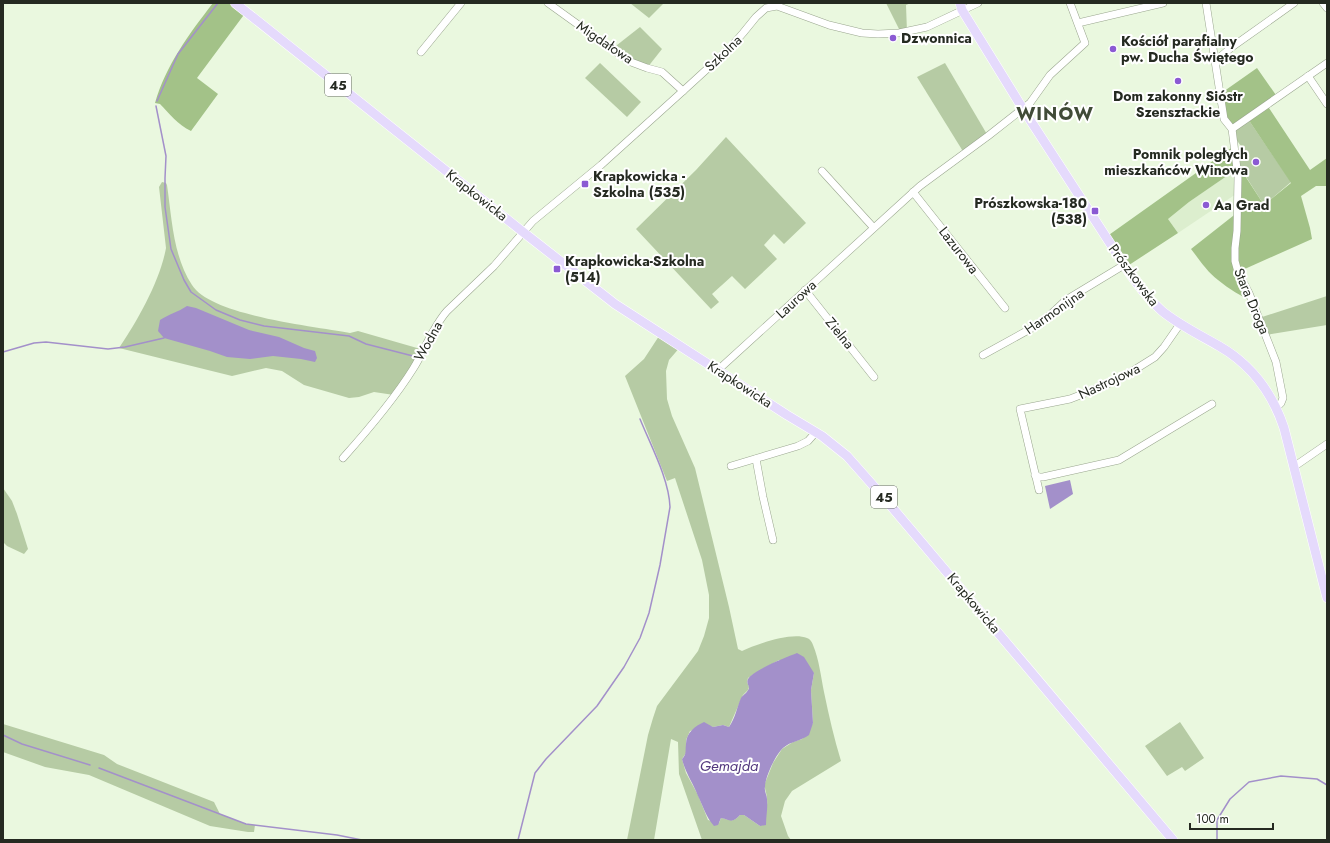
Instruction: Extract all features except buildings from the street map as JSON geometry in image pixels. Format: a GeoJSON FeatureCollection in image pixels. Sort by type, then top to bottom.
{"type":"FeatureCollection","features":[{"type":"Feature","properties":{"kind":"main road","name":"Krapkowicka"},"geometry":{"type":"LineString","coordinates":[[235,3],[615,304],[816,432],[846,456],[880,492],[1173,840]]}},
{"type":"Feature","properties":{"kind":"main road","name":"Prószkowska"},"geometry":{"type":"LineString","coordinates":[[961,6],[1023,109],[1124,265],[1143,291],[1162,311],[1180,324],[1220,346],[1244,364],[1261,381],[1277,407],[1284,428],[1325,581],[1327,598]]}},
{"type":"Feature","properties":{"kind":"street"},"geometry":{"type":"LineString","coordinates":[[421,52],[461,3]]}},
{"type":"Feature","properties":{"kind":"street","name":"Migdałowa"},"geometry":{"type":"LineString","coordinates":[[548,3],[631,62],[662,72],[683,91]]}},
{"type":"Feature","properties":{"kind":"street"},"geometry":{"type":"LineString","coordinates":[[961,6],[978,3]]}},
{"type":"Feature","properties":{"kind":"street"},"geometry":{"type":"LineString","coordinates":[[1070,3],[1078,23],[1163,3]]}},
{"type":"Feature","properties":{"kind":"street","name":"Stara Droga"},"geometry":{"type":"LineString","coordinates":[[1206,3],[1224,119],[1232,129],[1238,177],[1239,192],[1235,261],[1238,272],[1249,293],[1276,362],[1283,398],[1277,407]]}},
{"type":"Feature","properties":{"kind":"street"},"geometry":{"type":"LineString","coordinates":[[1215,61],[1232,47],[1294,3]]}},
{"type":"Feature","properties":{"kind":"street"},"geometry":{"type":"LineString","coordinates":[[1323,3],[1327,8]]}},
{"type":"Feature","properties":{"kind":"street","name":"Szkolna"},"geometry":{"type":"LineString","coordinates":[[523,232],[533,221],[601,165],[730,48],[756,17],[766,8],[770,6],[777,6],[829,25],[862,33],[878,34],[899,33],[927,27],[961,6]]}},
{"type":"Feature","properties":{"kind":"street","name":"Laurowa"},"geometry":{"type":"LineString","coordinates":[[718,370],[913,192],[1031,102],[1050,75],[1085,43],[1078,23]]}},
{"type":"Feature","properties":{"kind":"street"},"geometry":{"type":"LineString","coordinates":[[1232,129],[1327,63]]}},
{"type":"Feature","properties":{"kind":"street"},"geometry":{"type":"LineString","coordinates":[[1308,76],[1327,104]]}},
{"type":"Feature","properties":{"kind":"street"},"geometry":{"type":"LineString","coordinates":[[822,171],[874,227]]}},
{"type":"Feature","properties":{"kind":"street","name":"Lazurowa"},"geometry":{"type":"LineString","coordinates":[[913,192],[1005,308]]}},
{"type":"Feature","properties":{"kind":"street","name":"Wodna"},"geometry":{"type":"LineString","coordinates":[[343,458],[413,370],[440,319],[494,266],[523,232]]}},
{"type":"Feature","properties":{"kind":"street","name":"Harmonijna"},"geometry":{"type":"LineString","coordinates":[[983,355],[1032,328],[1050,315],[1066,300],[1124,265]]}},
{"type":"Feature","properties":{"kind":"street","name":"Zielna"},"geometry":{"type":"LineString","coordinates":[[805,290],[874,376]]}},
{"type":"Feature","properties":{"kind":"street","name":"Nastrojowa"},"geometry":{"type":"LineString","coordinates":[[1035,475],[1020,410],[1070,399],[1106,385],[1131,372],[1160,352],[1180,324]]}},
{"type":"Feature","properties":{"kind":"street"},"geometry":{"type":"LineString","coordinates":[[1035,475],[1043,477],[1119,460],[1212,404]]}},
{"type":"Feature","properties":{"kind":"street"},"geometry":{"type":"LineString","coordinates":[[731,466],[808,441],[816,432]]}},
{"type":"Feature","properties":{"kind":"street"},"geometry":{"type":"LineString","coordinates":[[1294,466],[1327,444]]}},
{"type":"Feature","properties":{"kind":"street"},"geometry":{"type":"LineString","coordinates":[[756,459],[773,540]]}},
{"type":"Feature","properties":{"kind":"street"},"geometry":{"type":"LineString","coordinates":[[1035,475],[1039,490]]}},
{"type":"Feature","properties":{"kind":"shaded area"},"geometry":{"type":"Polygon","coordinates":[[[630,3],[664,3],[649,18],[630,3]]]}},
{"type":"Feature","properties":{"kind":"shaded area"},"geometry":{"type":"Polygon","coordinates":[[[886,3],[911,3],[906,5],[907,32],[901,33],[886,3]]]}},
{"type":"Feature","properties":{"kind":"shaded area"},"geometry":{"type":"Polygon","coordinates":[[[640,27],[662,49],[647,68],[612,49],[640,27]]]}},
{"type":"Feature","properties":{"kind":"shaded area"},"geometry":{"type":"Polygon","coordinates":[[[600,63],[641,102],[627,117],[585,78],[600,63]]]}},
{"type":"Feature","properties":{"kind":"shaded area"},"geometry":{"type":"Polygon","coordinates":[[[945,63],[988,136],[964,153],[917,77],[945,63]]]}},
{"type":"Feature","properties":{"kind":"shaded area"},"geometry":{"type":"Polygon","coordinates":[[[1248,119],[1291,182],[1264,205],[1236,161],[1246,153],[1233,135],[1232,129],[1248,119]]]}},
{"type":"Feature","properties":{"kind":"shaded area"},"geometry":{"type":"Polygon","coordinates":[[[726,137],[806,223],[784,244],[774,234],[764,245],[777,259],[745,289],[732,276],[712,294],[719,302],[711,309],[636,229],[696,170],[726,137]]]}},
{"type":"Feature","properties":{"kind":"shaded area"},"geometry":{"type":"Polygon","coordinates":[[[1237,169],[1239,192],[1178,233],[1168,219],[1189,202],[1237,169]]]}},
{"type":"Feature","properties":{"kind":"shaded area"},"geometry":{"type":"Polygon","coordinates":[[[162,182],[166,183],[167,185],[174,237],[181,262],[192,285],[203,296],[220,305],[265,318],[350,333],[358,331],[424,350],[394,395],[374,392],[359,397],[349,398],[304,385],[282,371],[266,368],[232,376],[119,348],[134,325],[154,287],[163,261],[166,248],[159,187],[162,182]]]}},
{"type":"Feature","properties":{"kind":"shaded area"},"geometry":{"type":"Polygon","coordinates":[[[1327,296],[1327,325],[1266,335],[1259,318],[1327,296]]]}},
{"type":"Feature","properties":{"kind":"shaded area"},"geometry":{"type":"Polygon","coordinates":[[[661,333],[681,346],[669,360],[666,371],[667,399],[672,416],[695,468],[738,649],[742,651],[774,640],[800,637],[807,638],[811,641],[817,656],[841,761],[792,791],[785,801],[781,816],[788,836],[791,840],[702,840],[679,774],[678,742],[671,739],[654,840],[627,840],[648,735],[657,706],[698,651],[709,618],[709,595],[702,560],[675,478],[667,481],[625,376],[644,359],[661,333]],[[779,660],[748,678],[748,690],[743,695],[729,727],[723,725],[713,727],[710,726],[690,731],[686,740],[686,753],[682,759],[686,773],[698,795],[708,820],[719,823],[721,818],[731,820],[740,815],[744,815],[760,826],[767,810],[765,783],[773,763],[782,749],[793,742],[802,739],[813,723],[811,690],[814,673],[779,660]]]}},
{"type":"Feature","properties":{"kind":"shaded area"},"geometry":{"type":"Polygon","coordinates":[[[3,488],[12,501],[17,514],[28,549],[24,554],[7,546],[3,542],[3,488]]]}},
{"type":"Feature","properties":{"kind":"shaded area"},"geometry":{"type":"Polygon","coordinates":[[[1180,722],[1204,758],[1185,771],[1182,767],[1167,776],[1145,746],[1180,722]]]}},
{"type":"Feature","properties":{"kind":"shaded area"},"geometry":{"type":"Polygon","coordinates":[[[3,724],[104,755],[117,764],[214,802],[220,814],[246,824],[255,825],[254,832],[210,826],[89,775],[45,767],[3,752],[3,724]]]}},
{"type":"Feature","properties":{"kind":"green space"},"geometry":{"type":"Polygon","coordinates":[[[213,3],[235,3],[246,12],[197,78],[218,94],[191,131],[178,122],[160,104],[155,103],[165,76],[179,50],[213,3]]]}},
{"type":"Feature","properties":{"kind":"green space"},"geometry":{"type":"Polygon","coordinates":[[[1257,68],[1278,98],[1267,105],[1310,170],[1327,158],[1327,186],[1316,186],[1301,196],[1312,239],[1238,272],[1253,302],[1214,277],[1191,249],[1238,212],[1237,169],[1189,202],[1168,219],[1178,233],[1126,267],[1106,237],[1234,146],[1238,165],[1264,205],[1291,183],[1248,119],[1232,129],[1224,119],[1220,94],[1257,68]]]}},
{"type":"Feature","properties":{"kind":"water"},"geometry":{"type":"Polygon","coordinates":[[[187,306],[196,308],[249,330],[279,337],[315,351],[317,358],[315,362],[273,356],[250,359],[227,357],[164,338],[158,331],[160,320],[187,306]]]}},
{"type":"Feature","properties":{"kind":"water"},"geometry":{"type":"Polygon","coordinates":[[[1070,480],[1073,494],[1050,509],[1045,486],[1070,480]]]}},
{"type":"Feature","properties":{"kind":"water","name":"Gemajda"},"geometry":{"type":"Polygon","coordinates":[[[797,653],[804,657],[814,673],[811,690],[813,723],[809,735],[783,748],[771,766],[765,783],[767,798],[766,825],[760,826],[744,815],[740,815],[733,820],[721,818],[718,825],[714,826],[707,815],[683,764],[682,759],[685,754],[686,740],[689,733],[704,722],[713,727],[723,725],[729,727],[741,698],[749,688],[747,680],[751,675],[771,664],[797,653]]]}},
{"type":"Feature","properties":{"kind":"waterway"},"geometry":{"type":"LineString","coordinates":[[157,101],[178,54],[218,3]]}},
{"type":"Feature","properties":{"kind":"waterway"},"geometry":{"type":"LineString","coordinates":[[156,106],[166,156],[165,207],[171,249],[184,280],[191,292],[216,310],[240,320],[264,326],[349,336],[366,344],[413,356]]}},
{"type":"Feature","properties":{"kind":"waterway"},"geometry":{"type":"LineString","coordinates":[[3,352],[34,343],[46,342],[108,349],[125,347],[164,338]]}},
{"type":"Feature","properties":{"kind":"waterway"},"geometry":{"type":"LineString","coordinates":[[518,840],[535,773],[546,759],[597,706],[624,667],[640,638],[649,613],[660,565],[670,507],[669,496],[663,474],[640,419]]}},
{"type":"Feature","properties":{"kind":"waterway"},"geometry":{"type":"LineString","coordinates":[[3,735],[22,744],[90,765]]}},
{"type":"Feature","properties":{"kind":"waterway"},"geometry":{"type":"LineString","coordinates":[[99,768],[246,824],[337,835],[362,840]]}},
{"type":"Feature","properties":{"kind":"waterway"},"geometry":{"type":"LineString","coordinates":[[1217,840],[1217,820],[1230,799],[1249,782],[1281,776],[1317,779],[1327,785]]}},
{"type":"Feature","properties":{"kind":"place","name":"Dzwonnica"},"geometry":{"type":"Point","coordinates":[893,38]}},
{"type":"Feature","properties":{"kind":"place","name":"Kościół parafialny pw. Ducha Świętego"},"geometry":{"type":"Point","coordinates":[1113,49]}},
{"type":"Feature","properties":{"kind":"place","name":"Dom zakonny Sióstr Szensztackie"},"geometry":{"type":"Point","coordinates":[1178,81]}},
{"type":"Feature","properties":{"kind":"place","name":"Pomnik poległych mieszkańców Winowa"},"geometry":{"type":"Point","coordinates":[1256,162]}},
{"type":"Feature","properties":{"kind":"place","name":"Krapkowicka - Szkolna (535)"},"geometry":{"type":"Point","coordinates":[585,184]}},
{"type":"Feature","properties":{"kind":"place","name":"Aa Grad"},"geometry":{"type":"Point","coordinates":[1206,205]}},
{"type":"Feature","properties":{"kind":"place","name":"Prószkowska-180 (538)"},"geometry":{"type":"Point","coordinates":[1095,211]}},
{"type":"Feature","properties":{"kind":"place","name":"Krapkowicka-Szkolna (514)"},"geometry":{"type":"Point","coordinates":[557,269]}},
{"type":"Feature","properties":{"kind":"district","name":"WINÓW"},"geometry":{"type":"Point","coordinates":[1055,114]}}]}
